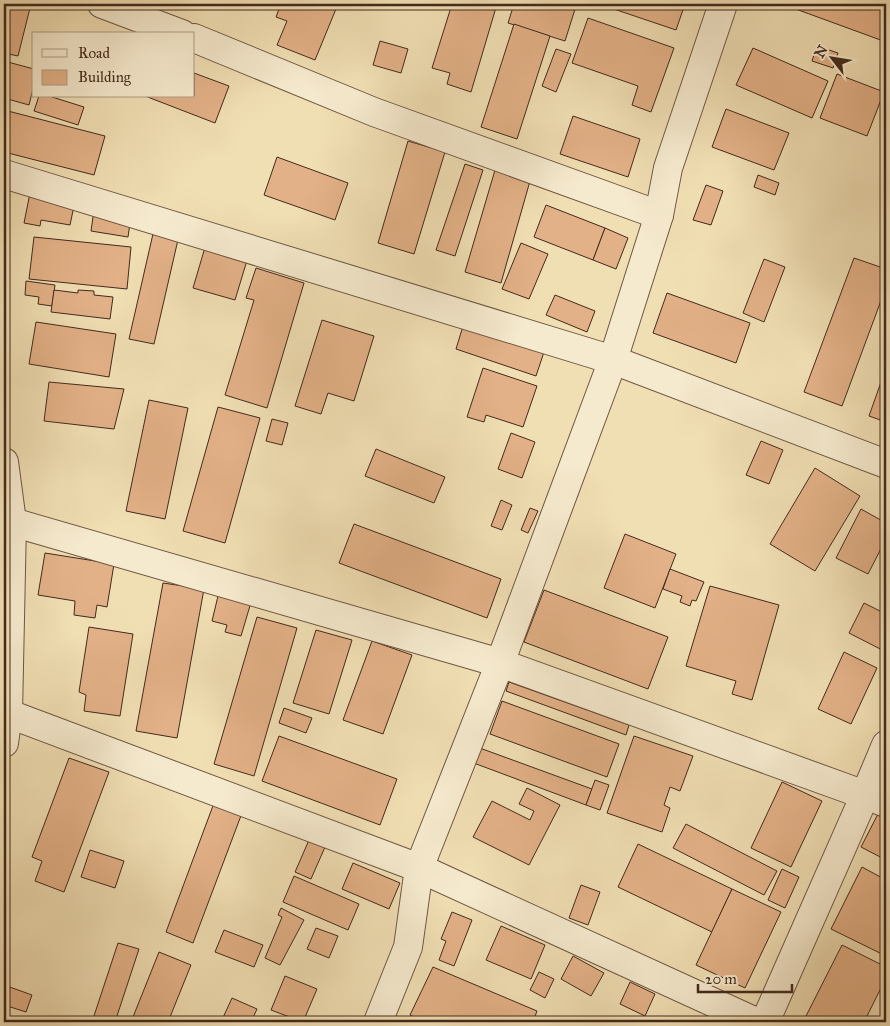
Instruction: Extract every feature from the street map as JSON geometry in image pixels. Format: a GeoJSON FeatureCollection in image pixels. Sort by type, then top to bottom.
{"type":"FeatureCollection","features":[{"type":"Feature","properties":{"kind":"street"},"geometry":{"type":"LineString","coordinates":[[102,4],[177,32]]}},
{"type":"Feature","properties":{"kind":"street"},"geometry":{"type":"LineString","coordinates":[[378,1022],[408,947],[420,868],[500,663],[613,360],[659,215],[668,168],[723,4]]}},
{"type":"Feature","properties":{"kind":"street"},"geometry":{"type":"LineString","coordinates":[[195,38],[374,112],[659,215]]}},
{"type":"Feature","properties":{"kind":"street"},"geometry":{"type":"LineString","coordinates":[[4,174],[613,360],[886,464]]}},
{"type":"Feature","properties":{"kind":"street"},"geometry":{"type":"LineString","coordinates":[[4,462],[12,522],[4,743]]}},
{"type":"Feature","properties":{"kind":"street"},"geometry":{"type":"LineString","coordinates":[[12,522],[500,663],[876,799]]}},
{"type":"Feature","properties":{"kind":"street"},"geometry":{"type":"LineString","coordinates":[[6,713],[420,868],[756,1022]]}},
{"type":"Feature","properties":{"kind":"street"},"geometry":{"type":"LineString","coordinates":[[764,1022],[876,799],[886,746]]}},
{"type":"Feature","properties":{"kind":"building"},"geometry":{"type":"Polygon","coordinates":[[[4,4],[31,4],[18,56],[4,53],[4,4]]]}},
{"type":"Feature","properties":{"kind":"building"},"geometry":{"type":"Polygon","coordinates":[[[281,4],[338,4],[315,60],[277,45],[287,21],[276,17],[281,4]]]}},
{"type":"Feature","properties":{"kind":"building"},"geometry":{"type":"Polygon","coordinates":[[[452,4],[497,4],[471,92],[447,84],[450,73],[432,68],[452,4]]]}},
{"type":"Feature","properties":{"kind":"building"},"geometry":{"type":"Polygon","coordinates":[[[514,4],[568,4],[576,6],[565,41],[508,23],[514,4]]]}},
{"type":"Feature","properties":{"kind":"building"},"geometry":{"type":"Polygon","coordinates":[[[599,4],[685,4],[676,30],[599,4]]]}},
{"type":"Feature","properties":{"kind":"building"},"geometry":{"type":"Polygon","coordinates":[[[782,4],[886,4],[886,42],[782,4]]]}},
{"type":"Feature","properties":{"kind":"building"},"geometry":{"type":"Polygon","coordinates":[[[588,18],[674,48],[651,112],[632,105],[638,86],[572,63],[588,18]]]}},
{"type":"Feature","properties":{"kind":"building"},"geometry":{"type":"Polygon","coordinates":[[[514,24],[550,36],[517,139],[481,127],[514,24]]]}},
{"type":"Feature","properties":{"kind":"building"},"geometry":{"type":"Polygon","coordinates":[[[380,41],[408,49],[401,73],[373,65],[380,41]]]}},
{"type":"Feature","properties":{"kind":"building"},"geometry":{"type":"Polygon","coordinates":[[[817,46],[838,53],[833,68],[812,61],[817,46]]]}},
{"type":"Feature","properties":{"kind":"building"},"geometry":{"type":"Polygon","coordinates":[[[753,48],[828,81],[812,118],[736,85],[753,48]]]}},
{"type":"Feature","properties":{"kind":"building"},"geometry":{"type":"Polygon","coordinates":[[[556,49],[571,54],[556,92],[542,86],[556,49]]]}},
{"type":"Feature","properties":{"kind":"building"},"geometry":{"type":"Polygon","coordinates":[[[4,61],[32,68],[32,93],[29,105],[4,98],[4,61]]]}},
{"type":"Feature","properties":{"kind":"building"},"geometry":{"type":"Polygon","coordinates":[[[195,73],[229,86],[215,123],[150,98],[195,98],[195,73]]]}},
{"type":"Feature","properties":{"kind":"building"},"geometry":{"type":"Polygon","coordinates":[[[837,74],[884,92],[867,136],[820,118],[837,74]]]}},
{"type":"Feature","properties":{"kind":"building"},"geometry":{"type":"Polygon","coordinates":[[[38,98],[55,98],[84,107],[78,125],[34,111],[38,98]]]}},
{"type":"Feature","properties":{"kind":"building"},"geometry":{"type":"Polygon","coordinates":[[[726,109],[789,133],[774,170],[712,147],[726,109]]]}},
{"type":"Feature","properties":{"kind":"building"},"geometry":{"type":"Polygon","coordinates":[[[4,110],[105,136],[94,175],[4,152],[4,110]]]}},
{"type":"Feature","properties":{"kind":"building"},"geometry":{"type":"Polygon","coordinates":[[[573,116],[640,139],[628,177],[560,154],[573,116]]]}},
{"type":"Feature","properties":{"kind":"building"},"geometry":{"type":"Polygon","coordinates":[[[408,141],[445,152],[414,254],[378,243],[408,141]]]}},
{"type":"Feature","properties":{"kind":"building"},"geometry":{"type":"Polygon","coordinates":[[[277,157],[348,183],[335,220],[264,195],[277,157]]]}},
{"type":"Feature","properties":{"kind":"building"},"geometry":{"type":"Polygon","coordinates":[[[465,164],[483,170],[455,256],[436,250],[465,164]]]}},
{"type":"Feature","properties":{"kind":"building"},"geometry":{"type":"Polygon","coordinates":[[[495,170],[530,181],[501,283],[465,272],[495,170]]]}},
{"type":"Feature","properties":{"kind":"building"},"geometry":{"type":"Polygon","coordinates":[[[886,172],[886,187],[881,185],[886,172]]]}},
{"type":"Feature","properties":{"kind":"building"},"geometry":{"type":"Polygon","coordinates":[[[758,175],[779,183],[775,195],[754,187],[758,175]]]}},
{"type":"Feature","properties":{"kind":"building"},"geometry":{"type":"Polygon","coordinates":[[[706,185],[723,191],[711,225],[693,220],[706,185]]]}},
{"type":"Feature","properties":{"kind":"building"},"geometry":{"type":"Polygon","coordinates":[[[30,193],[75,201],[70,225],[41,220],[40,226],[24,223],[30,193]]]}},
{"type":"Feature","properties":{"kind":"building"},"geometry":{"type":"Polygon","coordinates":[[[546,205],[605,228],[593,260],[534,237],[546,205]]]}},
{"type":"Feature","properties":{"kind":"building"},"geometry":{"type":"Polygon","coordinates":[[[94,210],[131,216],[128,237],[91,231],[94,210]]]}},
{"type":"Feature","properties":{"kind":"building"},"geometry":{"type":"Polygon","coordinates":[[[155,225],[180,231],[154,344],[129,339],[155,225]]]}},
{"type":"Feature","properties":{"kind":"building"},"geometry":{"type":"Polygon","coordinates":[[[605,228],[628,238],[616,269],[593,260],[605,228]]]}},
{"type":"Feature","properties":{"kind":"building"},"geometry":{"type":"Polygon","coordinates":[[[34,237],[131,247],[127,289],[29,279],[34,237]]]}},
{"type":"Feature","properties":{"kind":"building"},"geometry":{"type":"Polygon","coordinates":[[[521,243],[548,254],[529,299],[502,289],[521,243]]]}},
{"type":"Feature","properties":{"kind":"building"},"geometry":{"type":"Polygon","coordinates":[[[206,244],[248,257],[235,300],[193,288],[206,244]]]}},
{"type":"Feature","properties":{"kind":"building"},"geometry":{"type":"Polygon","coordinates":[[[854,258],[886,269],[886,287],[842,406],[804,392],[854,258]]]}},
{"type":"Feature","properties":{"kind":"building"},"geometry":{"type":"Polygon","coordinates":[[[764,259],[785,267],[764,322],[743,313],[764,259]]]}},
{"type":"Feature","properties":{"kind":"building"},"geometry":{"type":"Polygon","coordinates":[[[256,268],[304,283],[267,408],[225,395],[254,300],[246,298],[256,268]]]}},
{"type":"Feature","properties":{"kind":"building"},"geometry":{"type":"Polygon","coordinates":[[[26,281],[55,285],[52,306],[38,304],[39,297],[25,295],[26,281]]]}},
{"type":"Feature","properties":{"kind":"building"},"geometry":{"type":"Polygon","coordinates":[[[54,290],[78,293],[78,290],[94,291],[94,295],[113,297],[110,319],[51,312],[54,290]]]}},
{"type":"Feature","properties":{"kind":"building"},"geometry":{"type":"Polygon","coordinates":[[[667,293],[750,323],[736,363],[653,333],[667,293]]]}},
{"type":"Feature","properties":{"kind":"building"},"geometry":{"type":"Polygon","coordinates":[[[555,295],[595,311],[587,332],[546,315],[555,295]]]}},
{"type":"Feature","properties":{"kind":"building"},"geometry":{"type":"Polygon","coordinates":[[[322,320],[374,336],[354,401],[328,393],[321,414],[295,406],[322,320]]]}},
{"type":"Feature","properties":{"kind":"building"},"geometry":{"type":"Polygon","coordinates":[[[36,322],[116,334],[109,377],[29,364],[36,322]]]}},
{"type":"Feature","properties":{"kind":"building"},"geometry":{"type":"Polygon","coordinates":[[[463,326],[544,352],[536,376],[456,349],[463,326]]]}},
{"type":"Feature","properties":{"kind":"building"},"geometry":{"type":"Polygon","coordinates":[[[483,368],[537,386],[523,427],[486,415],[484,422],[467,417],[483,368]]]}},
{"type":"Feature","properties":{"kind":"building"},"geometry":{"type":"Polygon","coordinates":[[[886,368],[886,422],[869,416],[886,368]]]}},
{"type":"Feature","properties":{"kind":"building"},"geometry":{"type":"Polygon","coordinates":[[[49,382],[124,389],[114,429],[44,421],[49,382]]]}},
{"type":"Feature","properties":{"kind":"building"},"geometry":{"type":"Polygon","coordinates":[[[149,400],[188,408],[165,519],[126,511],[149,400]]]}},
{"type":"Feature","properties":{"kind":"building"},"geometry":{"type":"Polygon","coordinates":[[[218,407],[260,418],[225,543],[183,531],[218,407]]]}},
{"type":"Feature","properties":{"kind":"building"},"geometry":{"type":"Polygon","coordinates":[[[272,419],[288,423],[282,445],[266,441],[272,419]]]}},
{"type":"Feature","properties":{"kind":"building"},"geometry":{"type":"Polygon","coordinates":[[[511,433],[535,442],[522,478],[498,469],[511,433]]]}},
{"type":"Feature","properties":{"kind":"building"},"geometry":{"type":"Polygon","coordinates":[[[761,441],[783,450],[769,484],[746,475],[761,441]]]}},
{"type":"Feature","properties":{"kind":"building"},"geometry":{"type":"Polygon","coordinates":[[[376,449],[445,477],[434,503],[365,476],[376,449]]]}},
{"type":"Feature","properties":{"kind":"building"},"geometry":{"type":"Polygon","coordinates":[[[815,468],[860,496],[815,571],[770,544],[815,468]]]}},
{"type":"Feature","properties":{"kind":"building"},"geometry":{"type":"Polygon","coordinates":[[[501,500],[512,505],[502,530],[491,526],[501,500]]]}},
{"type":"Feature","properties":{"kind":"building"},"geometry":{"type":"Polygon","coordinates":[[[530,508],[538,511],[528,533],[521,530],[530,508]]]}},
{"type":"Feature","properties":{"kind":"building"},"geometry":{"type":"Polygon","coordinates":[[[861,509],[886,523],[886,539],[868,574],[836,558],[861,509]]]}},
{"type":"Feature","properties":{"kind":"building"},"geometry":{"type":"Polygon","coordinates":[[[354,524],[501,579],[487,618],[339,563],[354,524]]]}},
{"type":"Feature","properties":{"kind":"building"},"geometry":{"type":"Polygon","coordinates":[[[625,534],[676,554],[655,608],[604,588],[625,534]]]}},
{"type":"Feature","properties":{"kind":"building"},"geometry":{"type":"Polygon","coordinates":[[[45,553],[114,564],[107,607],[97,605],[95,618],[74,615],[75,601],[38,595],[45,553]]]}},
{"type":"Feature","properties":{"kind":"building"},"geometry":{"type":"Polygon","coordinates":[[[670,569],[704,582],[696,601],[692,600],[690,606],[680,602],[682,596],[663,589],[670,569]]]}},
{"type":"Feature","properties":{"kind":"building"},"geometry":{"type":"Polygon","coordinates":[[[163,583],[204,589],[177,738],[136,731],[163,583]]]}},
{"type":"Feature","properties":{"kind":"building"},"geometry":{"type":"Polygon","coordinates":[[[710,586],[779,605],[752,700],[732,694],[736,681],[686,666],[710,586]]]}},
{"type":"Feature","properties":{"kind":"building"},"geometry":{"type":"Polygon","coordinates":[[[212,589],[252,599],[241,636],[225,632],[227,625],[212,621],[218,596],[211,594],[212,589]]]}},
{"type":"Feature","properties":{"kind":"building"},"geometry":{"type":"Polygon","coordinates":[[[544,590],[668,637],[648,689],[524,642],[544,590]]]}},
{"type":"Feature","properties":{"kind":"building"},"geometry":{"type":"Polygon","coordinates":[[[864,603],[886,614],[886,652],[849,633],[864,603]]]}},
{"type":"Feature","properties":{"kind":"building"},"geometry":{"type":"Polygon","coordinates":[[[257,617],[297,628],[254,776],[214,764],[257,617]]]}},
{"type":"Feature","properties":{"kind":"building"},"geometry":{"type":"Polygon","coordinates":[[[89,627],[133,634],[120,716],[84,711],[86,695],[79,692],[89,627]]]}},
{"type":"Feature","properties":{"kind":"building"},"geometry":{"type":"Polygon","coordinates":[[[316,630],[352,640],[329,714],[293,703],[316,630]]]}},
{"type":"Feature","properties":{"kind":"building"},"geometry":{"type":"Polygon","coordinates":[[[372,641],[412,655],[383,734],[343,720],[372,641]]]}},
{"type":"Feature","properties":{"kind":"building"},"geometry":{"type":"Polygon","coordinates":[[[844,652],[877,668],[851,724],[818,709],[844,652]]]}},
{"type":"Feature","properties":{"kind":"building"},"geometry":{"type":"Polygon","coordinates":[[[509,682],[629,725],[626,735],[506,691],[509,682]]]}},
{"type":"Feature","properties":{"kind":"building"},"geometry":{"type":"Polygon","coordinates":[[[502,701],[619,744],[607,777],[490,734],[502,701]]]}},
{"type":"Feature","properties":{"kind":"building"},"geometry":{"type":"Polygon","coordinates":[[[284,708],[312,718],[306,733],[279,723],[284,708]]]}},
{"type":"Feature","properties":{"kind":"building"},"geometry":{"type":"Polygon","coordinates":[[[279,736],[397,779],[380,825],[262,781],[279,736]]]}},
{"type":"Feature","properties":{"kind":"building"},"geometry":{"type":"Polygon","coordinates":[[[634,736],[693,756],[680,791],[670,787],[664,805],[670,808],[662,832],[607,813],[634,736]]]}},
{"type":"Feature","properties":{"kind":"building"},"geometry":{"type":"Polygon","coordinates":[[[477,747],[592,789],[586,805],[471,762],[477,747]]]}},
{"type":"Feature","properties":{"kind":"building"},"geometry":{"type":"Polygon","coordinates":[[[69,758],[109,772],[64,892],[35,881],[42,861],[32,857],[69,758]]]}},
{"type":"Feature","properties":{"kind":"building"},"geometry":{"type":"Polygon","coordinates":[[[595,780],[609,785],[600,810],[586,805],[595,780]]]}},
{"type":"Feature","properties":{"kind":"building"},"geometry":{"type":"Polygon","coordinates":[[[782,782],[822,801],[791,867],[751,848],[782,782]]]}},
{"type":"Feature","properties":{"kind":"building"},"geometry":{"type":"Polygon","coordinates":[[[527,788],[560,805],[529,865],[473,837],[492,801],[530,820],[534,811],[519,804],[527,788]]]}},
{"type":"Feature","properties":{"kind":"building"},"geometry":{"type":"Polygon","coordinates":[[[214,803],[242,813],[193,943],[166,932],[214,803]]]}},
{"type":"Feature","properties":{"kind":"building"},"geometry":{"type":"Polygon","coordinates":[[[878,814],[886,818],[886,860],[861,847],[878,814]]]}},
{"type":"Feature","properties":{"kind":"building"},"geometry":{"type":"Polygon","coordinates":[[[686,824],[777,871],[764,895],[673,848],[686,824]]]}},
{"type":"Feature","properties":{"kind":"building"},"geometry":{"type":"Polygon","coordinates":[[[309,840],[325,847],[311,879],[295,872],[309,840]]]}},
{"type":"Feature","properties":{"kind":"building"},"geometry":{"type":"Polygon","coordinates":[[[638,844],[732,889],[712,932],[618,887],[638,844]]]}},
{"type":"Feature","properties":{"kind":"building"},"geometry":{"type":"Polygon","coordinates":[[[90,850],[124,861],[115,888],[81,877],[90,850]]]}},
{"type":"Feature","properties":{"kind":"building"},"geometry":{"type":"Polygon","coordinates":[[[353,863],[400,883],[389,909],[342,889],[353,863]]]}},
{"type":"Feature","properties":{"kind":"building"},"geometry":{"type":"Polygon","coordinates":[[[862,867],[886,880],[886,956],[831,929],[862,867]]]}},
{"type":"Feature","properties":{"kind":"building"},"geometry":{"type":"Polygon","coordinates":[[[782,869],[799,877],[785,908],[768,900],[782,869]]]}},
{"type":"Feature","properties":{"kind":"building"},"geometry":{"type":"Polygon","coordinates":[[[294,876],[359,904],[348,930],[283,902],[294,876]]]}},
{"type":"Feature","properties":{"kind":"building"},"geometry":{"type":"Polygon","coordinates":[[[581,885],[600,892],[588,925],[569,918],[581,885]]]}},
{"type":"Feature","properties":{"kind":"building"},"geometry":{"type":"Polygon","coordinates":[[[732,889],[781,912],[745,988],[696,965],[732,889]]]}},
{"type":"Feature","properties":{"kind":"building"},"geometry":{"type":"Polygon","coordinates":[[[281,908],[304,920],[280,965],[265,958],[282,917],[278,915],[281,908]]]}},
{"type":"Feature","properties":{"kind":"building"},"geometry":{"type":"Polygon","coordinates":[[[452,912],[472,920],[454,966],[439,960],[446,941],[441,939],[452,912]]]}},
{"type":"Feature","properties":{"kind":"building"},"geometry":{"type":"Polygon","coordinates":[[[501,926],[545,945],[531,979],[486,960],[501,926]]]}},
{"type":"Feature","properties":{"kind":"building"},"geometry":{"type":"Polygon","coordinates":[[[316,928],[338,936],[329,958],[307,949],[316,928]]]}},
{"type":"Feature","properties":{"kind":"building"},"geometry":{"type":"Polygon","coordinates":[[[224,930],[263,945],[254,967],[215,952],[224,930]]]}},
{"type":"Feature","properties":{"kind":"building"},"geometry":{"type":"Polygon","coordinates":[[[118,943],[139,949],[115,1022],[92,1022],[118,943]]]}},
{"type":"Feature","properties":{"kind":"building"},"geometry":{"type":"Polygon","coordinates":[[[842,945],[886,967],[886,978],[864,1022],[813,1022],[805,1018],[842,945]]]}},
{"type":"Feature","properties":{"kind":"building"},"geometry":{"type":"Polygon","coordinates":[[[159,952],[191,965],[168,1022],[131,1022],[159,952]]]}},
{"type":"Feature","properties":{"kind":"building"},"geometry":{"type":"Polygon","coordinates":[[[573,956],[604,973],[591,996],[561,979],[573,956]]]}},
{"type":"Feature","properties":{"kind":"building"},"geometry":{"type":"Polygon","coordinates":[[[433,967],[537,1011],[533,1022],[425,1022],[410,1015],[433,967]]]}},
{"type":"Feature","properties":{"kind":"building"},"geometry":{"type":"Polygon","coordinates":[[[539,972],[554,979],[545,998],[530,990],[539,972]]]}},
{"type":"Feature","properties":{"kind":"building"},"geometry":{"type":"Polygon","coordinates":[[[285,976],[317,989],[303,1022],[271,1010],[285,976]]]}},
{"type":"Feature","properties":{"kind":"building"},"geometry":{"type":"Polygon","coordinates":[[[630,982],[655,994],[645,1016],[620,1004],[630,982]]]}},
{"type":"Feature","properties":{"kind":"building"},"geometry":{"type":"Polygon","coordinates":[[[4,985],[32,995],[26,1012],[4,1005],[4,985]]]}},
{"type":"Feature","properties":{"kind":"building"},"geometry":{"type":"Polygon","coordinates":[[[232,998],[257,1009],[251,1022],[221,1022],[232,998]]]}}]}
